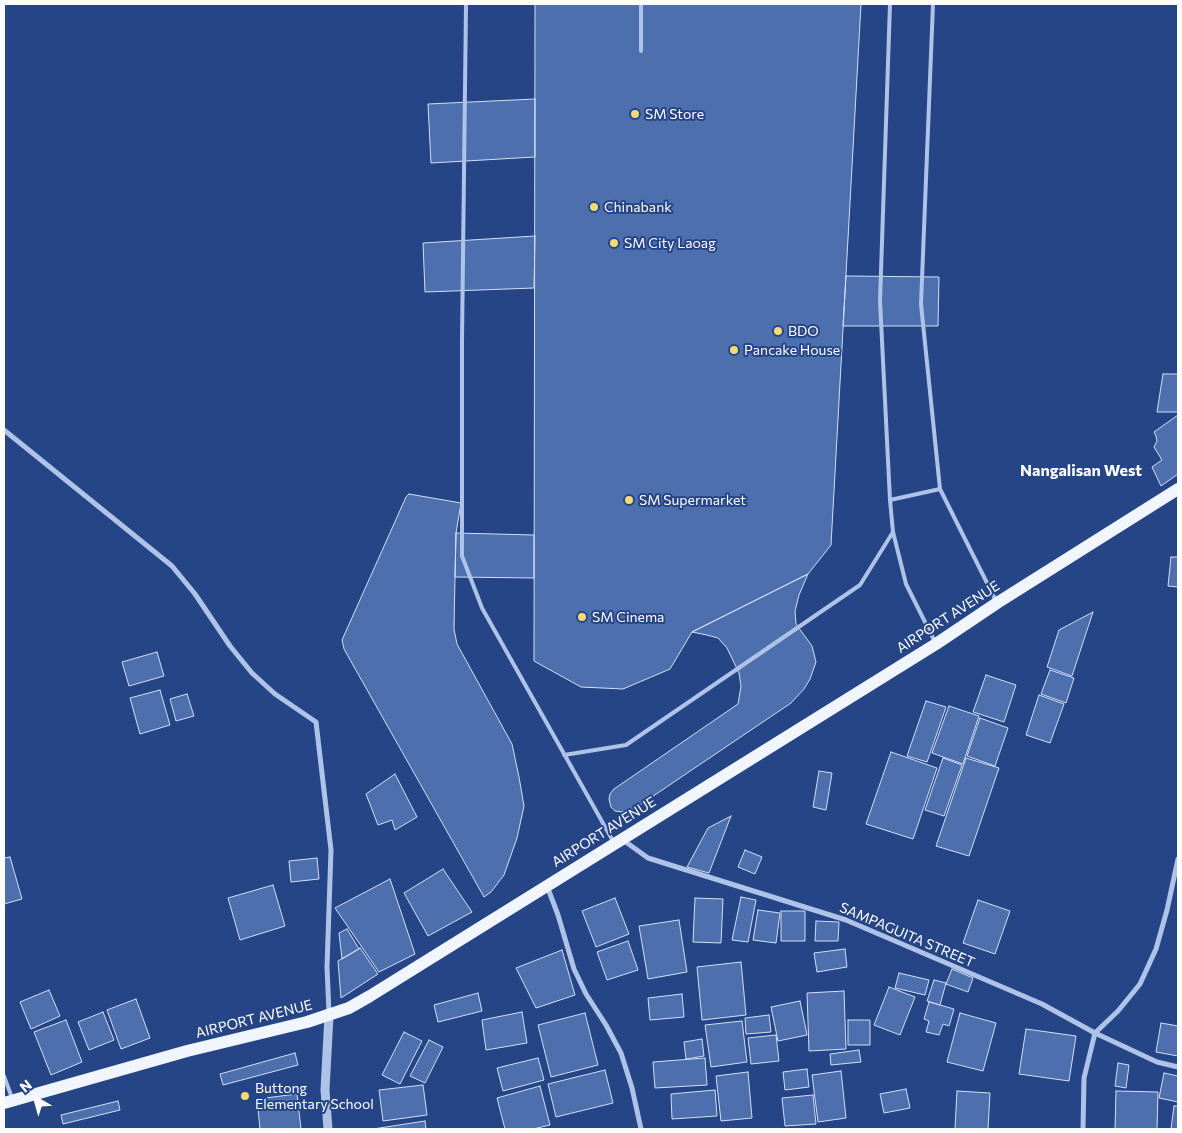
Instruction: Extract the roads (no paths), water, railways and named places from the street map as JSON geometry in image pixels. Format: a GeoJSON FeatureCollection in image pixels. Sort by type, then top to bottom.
{"type":"FeatureCollection","features":[{"type":"Feature","properties":{"kind":"main road","name":"AIRPORT AVENUE"},"geometry":{"type":"LineString","coordinates":[[8,1101],[187,1051],[329,1016],[349,1008],[936,644],[997,603],[1178,489]]}},
{"type":"Feature","properties":{"kind":"street"},"geometry":{"type":"LineString","coordinates":[[4,430],[172,566],[195,594],[230,646],[252,672],[274,694],[316,722],[331,850],[328,967],[329,1016],[325,1090],[328,1129]]}},
{"type":"Feature","properties":{"kind":"street","name":"SAMPAGUITA STREET"},"geometry":{"type":"LineString","coordinates":[[618,841],[648,858],[846,920],[1042,1004],[1096,1033],[1157,1062],[1178,1068]]}},
{"type":"Feature","properties":{"kind":"street"},"geometry":{"type":"LineString","coordinates":[[1083,1129],[1084,1078],[1096,1033],[1118,1011],[1140,984],[1156,949],[1178,859]]}},
{"type":"Feature","properties":{"kind":"street"},"geometry":{"type":"LineString","coordinates":[[546,885],[558,916],[574,969],[586,994],[621,1053],[632,1088],[641,1129]]}},
{"type":"Feature","properties":{"kind":"lane"},"geometry":{"type":"LineString","coordinates":[[466,4],[462,341],[462,556],[482,608],[564,755],[618,841]]}},
{"type":"Feature","properties":{"kind":"lane"},"geometry":{"type":"LineString","coordinates":[[640,51],[641,4]]}},
{"type":"Feature","properties":{"kind":"lane"},"geometry":{"type":"LineString","coordinates":[[890,4],[880,301],[890,500],[893,532],[906,584],[936,644]]}},
{"type":"Feature","properties":{"kind":"lane"},"geometry":{"type":"LineString","coordinates":[[933,4],[921,304],[940,489],[997,603]]}},
{"type":"Feature","properties":{"kind":"lane"},"geometry":{"type":"LineString","coordinates":[[890,500],[940,489]]}},
{"type":"Feature","properties":{"kind":"lane"},"geometry":{"type":"LineString","coordinates":[[564,755],[626,745],[860,585],[893,532]]}},
{"type":"Feature","properties":{"kind":"lane"},"geometry":{"type":"LineString","coordinates":[[4,1076],[8,1101]]}},
{"type":"Feature","properties":{"kind":"place","name":"SM Store"},"geometry":{"type":"Point","coordinates":[635,114]}},
{"type":"Feature","properties":{"kind":"place","name":"Chinabank"},"geometry":{"type":"Point","coordinates":[594,207]}},
{"type":"Feature","properties":{"kind":"place","name":"SM City Laoag"},"geometry":{"type":"Point","coordinates":[614,243]}},
{"type":"Feature","properties":{"kind":"place","name":"BDO"},"geometry":{"type":"Point","coordinates":[778,331]}},
{"type":"Feature","properties":{"kind":"place","name":"Pancake House"},"geometry":{"type":"Point","coordinates":[734,350]}},
{"type":"Feature","properties":{"kind":"place","name":"SM Supermarket"},"geometry":{"type":"Point","coordinates":[629,500]}},
{"type":"Feature","properties":{"kind":"place","name":"SM Cinema"},"geometry":{"type":"Point","coordinates":[582,617]}},
{"type":"Feature","properties":{"kind":"place","name":"Buttong Elementary School"},"geometry":{"type":"Point","coordinates":[245,1096]}},
{"type":"Feature","properties":{"kind":"district","name":"Nangalisan West"},"geometry":{"type":"Point","coordinates":[1081,471]}}]}
